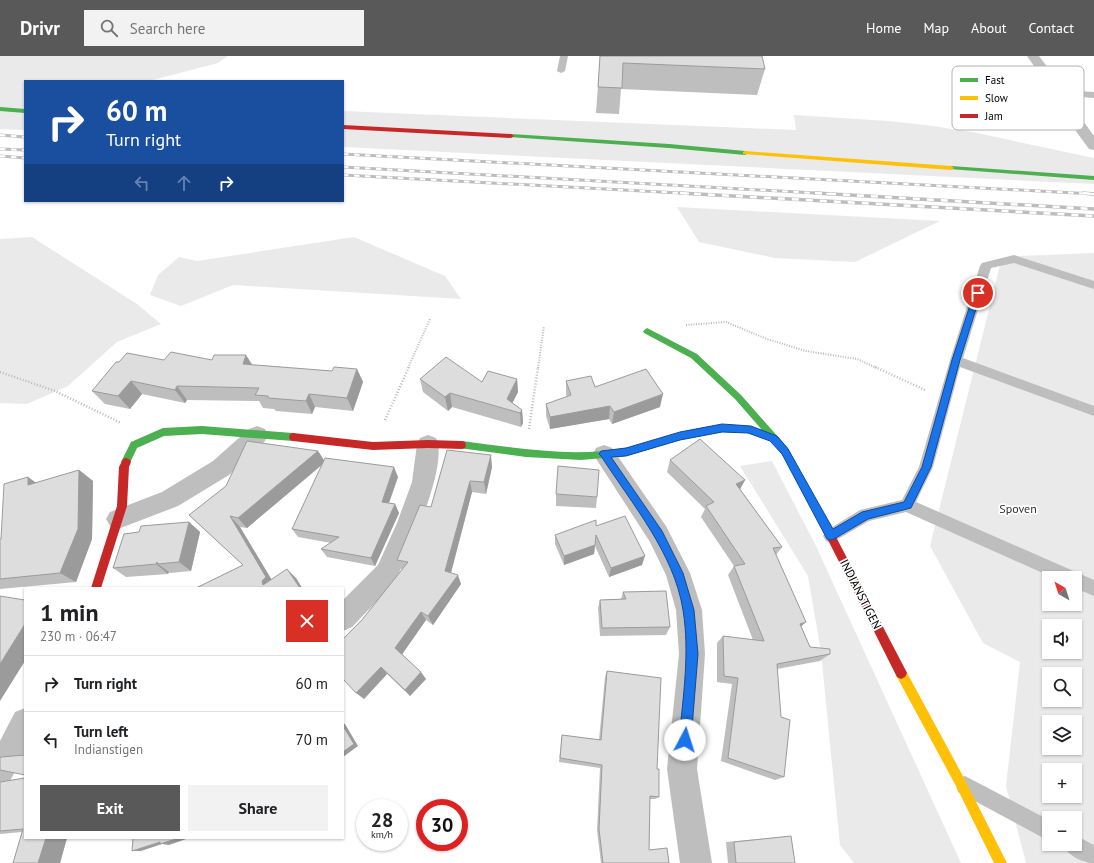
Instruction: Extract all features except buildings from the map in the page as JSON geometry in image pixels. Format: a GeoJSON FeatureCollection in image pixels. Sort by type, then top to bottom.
{"type":"FeatureCollection","features":[{"type":"Feature","properties":{"kind":"street"},"geometry":{"type":"LineString","coordinates":[[1033,56],[1040,66]]}},
{"type":"Feature","properties":{"kind":"street"},"geometry":{"type":"LineString","coordinates":[[0,109],[24,111]]}},
{"type":"Feature","properties":{"kind":"street"},"geometry":{"type":"LineString","coordinates":[[344,127],[566,138],[772,156],[1094,178]]}},
{"type":"Feature","properties":{"kind":"street"},"geometry":{"type":"LineString","coordinates":[[1082,130],[1094,146]]}},
{"type":"Feature","properties":{"kind":"street","name":"INDIANSTIGEN"},"geometry":{"type":"LineString","coordinates":[[647,331],[694,356],[738,397],[785,451],[960,782],[1001,863]]}},
{"type":"Feature","properties":{"kind":"street"},"geometry":{"type":"LineString","coordinates":[[96,587],[122,506],[124,467],[134,445],[163,432],[202,430],[373,446],[428,444],[477,446],[526,453],[580,456],[626,452],[680,436],[722,428],[748,429],[774,438]]}},
{"type":"Feature","properties":{"kind":"street"},"geometry":{"type":"LineString","coordinates":[[118,520],[170,499],[221,468],[258,435]]}},
{"type":"Feature","properties":{"kind":"street"},"geometry":{"type":"LineString","coordinates":[[344,617],[387,573],[409,523],[423,482],[428,444]]}},
{"type":"Feature","properties":{"kind":"street"},"geometry":{"type":"LineString","coordinates":[[604,454],[658,534],[678,573],[689,610],[692,654],[682,769],[696,863]]}},
{"type":"Feature","properties":{"kind":"street"},"geometry":{"type":"LineString","coordinates":[[0,772],[24,724]]}},
{"type":"Feature","properties":{"kind":"lane"},"geometry":{"type":"LineString","coordinates":[[561,71],[564,56]]}},
{"type":"Feature","properties":{"kind":"lane"},"geometry":{"type":"LineString","coordinates":[[1084,94],[1094,95]]}},
{"type":"Feature","properties":{"kind":"lane"},"geometry":{"type":"LineString","coordinates":[[908,505],[926,467],[956,360],[986,266],[1014,259],[1094,285]]}},
{"type":"Feature","properties":{"kind":"lane"},"geometry":{"type":"LineString","coordinates":[[956,360],[1094,411]]}},
{"type":"Feature","properties":{"kind":"lane"},"geometry":{"type":"LineString","coordinates":[[831,536],[866,515],[908,505],[1055,571]]}},
{"type":"Feature","properties":{"kind":"lane"},"geometry":{"type":"LineString","coordinates":[[1082,583],[1094,588]]}},
{"type":"Feature","properties":{"kind":"lane"},"geometry":{"type":"LineString","coordinates":[[960,782],[1042,827]]}},
{"type":"Feature","properties":{"kind":"lane"},"geometry":{"type":"LineString","coordinates":[[1082,849],[1094,856]]}},
{"type":"Feature","properties":{"kind":"path"},"geometry":{"type":"LineString","coordinates":[[373,446],[430,320]]}},
{"type":"Feature","properties":{"kind":"path"},"geometry":{"type":"LineString","coordinates":[[665,341],[687,324],[726,322],[767,339],[806,351],[857,359],[945,400]]}},
{"type":"Feature","properties":{"kind":"path"},"geometry":{"type":"LineString","coordinates":[[526,453],[544,326]]}},
{"type":"Feature","properties":{"kind":"path"},"geometry":{"type":"LineString","coordinates":[[0,372],[55,391],[105,416],[153,437]]}},
{"type":"Feature","properties":{"kind":"green space"},"geometry":{"type":"Polygon","coordinates":[[[0,56],[228,56],[218,63],[153,80],[24,80],[24,130],[0,129],[0,56]]]}},
{"type":"Feature","properties":{"kind":"green space"},"geometry":{"type":"Polygon","coordinates":[[[344,111],[796,130],[794,115],[888,121],[972,132],[1094,158],[1094,184],[344,147],[344,111]]]}},
{"type":"Feature","properties":{"kind":"green space"},"geometry":{"type":"Polygon","coordinates":[[[677,207],[940,221],[855,262],[775,258],[699,242],[677,207]]]}},
{"type":"Feature","properties":{"kind":"green space"},"geometry":{"type":"Polygon","coordinates":[[[32,237],[137,304],[161,324],[117,342],[68,386],[27,404],[0,403],[0,239],[32,237]]]}},
{"type":"Feature","properties":{"kind":"green space"},"geometry":{"type":"Polygon","coordinates":[[[354,237],[445,276],[461,299],[233,285],[181,306],[150,295],[158,275],[179,257],[197,261],[354,237]]]}},
{"type":"Feature","properties":{"kind":"green space","name":"Spoven"},"geometry":{"type":"Polygon","coordinates":[[[1094,253],[1094,863],[1026,863],[1006,786],[1020,662],[983,643],[930,546],[1001,261],[1019,256],[1094,253]]]}},
{"type":"Feature","properties":{"kind":"green space"},"geometry":{"type":"Polygon","coordinates":[[[772,461],[816,546],[961,863],[854,863],[840,845],[821,652],[808,576],[740,466],[772,461]]]}},
{"type":"Feature","properties":{"kind":"railway"},"geometry":{"type":"LineString","coordinates":[[0,135],[24,137]]}},
{"type":"Feature","properties":{"kind":"railway"},"geometry":{"type":"LineString","coordinates":[[0,149],[24,150]]}},
{"type":"Feature","properties":{"kind":"railway"},"geometry":{"type":"LineString","coordinates":[[344,154],[1094,194],[1083,193]]}},
{"type":"Feature","properties":{"kind":"railway"},"geometry":{"type":"LineString","coordinates":[[0,156],[24,158]]}},
{"type":"Feature","properties":{"kind":"railway"},"geometry":{"type":"LineString","coordinates":[[344,167],[819,193]]}},
{"type":"Feature","properties":{"kind":"railway"},"geometry":{"type":"LineString","coordinates":[[344,175],[698,194]]}},
{"type":"Feature","properties":{"kind":"railway"},"geometry":{"type":"LineString","coordinates":[[680,193],[698,194]]}},
{"type":"Feature","properties":{"kind":"railway"},"geometry":{"type":"LineString","coordinates":[[819,193],[833,194]]}},
{"type":"Feature","properties":{"kind":"railway"},"geometry":{"type":"LineString","coordinates":[[819,193],[1094,209]]}},
{"type":"Feature","properties":{"kind":"railway"},"geometry":{"type":"LineString","coordinates":[[698,194],[1094,216]]}},
{"type":"Feature","properties":{"kind":"traffic: fast"},"geometry":{"type":"LineString","coordinates":[[0,109],[24,111]]}},
{"type":"Feature","properties":{"kind":"traffic: fast"},"geometry":{"type":"LineString","coordinates":[[511,136],[669,146],[745,153]]}},
{"type":"Feature","properties":{"kind":"traffic: fast"},"geometry":{"type":"LineString","coordinates":[[951,168],[1094,178]]}},
{"type":"Feature","properties":{"kind":"traffic: fast"},"geometry":{"type":"LineString","coordinates":[[647,331],[694,356],[738,397],[785,451],[832,538]]}},
{"type":"Feature","properties":{"kind":"traffic: fast"},"geometry":{"type":"LineString","coordinates":[[462,445],[526,453],[581,456],[626,452],[680,436],[723,428],[748,429],[774,438]]}},
{"type":"Feature","properties":{"kind":"traffic: fast"},"geometry":{"type":"LineString","coordinates":[[126,462],[134,445],[163,432],[202,430],[293,437]]}},
{"type":"Feature","properties":{"kind":"traffic: slow"},"geometry":{"type":"LineString","coordinates":[[745,153],[951,168]]}},
{"type":"Feature","properties":{"kind":"traffic: slow"},"geometry":{"type":"LineString","coordinates":[[901,673],[960,782],[1001,863]]}},
{"type":"Feature","properties":{"kind":"traffic: jam"},"geometry":{"type":"LineString","coordinates":[[344,127],[511,136]]}},
{"type":"Feature","properties":{"kind":"traffic: jam"},"geometry":{"type":"LineString","coordinates":[[293,437],[373,446],[428,444],[462,445]]}},
{"type":"Feature","properties":{"kind":"traffic: jam"},"geometry":{"type":"LineString","coordinates":[[96,587],[122,506],[124,467],[126,462]]}},
{"type":"Feature","properties":{"kind":"traffic: jam"},"geometry":{"type":"LineString","coordinates":[[832,538],[901,673]]}},
{"type":"Feature","properties":{"kind":"route"},"geometry":{"type":"LineString","coordinates":[[685,740],[692,654],[689,610],[678,573],[658,534],[604,454],[626,452],[680,436],[722,428],[748,429],[774,438],[785,451],[831,536],[866,515],[908,505],[926,467],[956,360],[978,293]]}}]}
